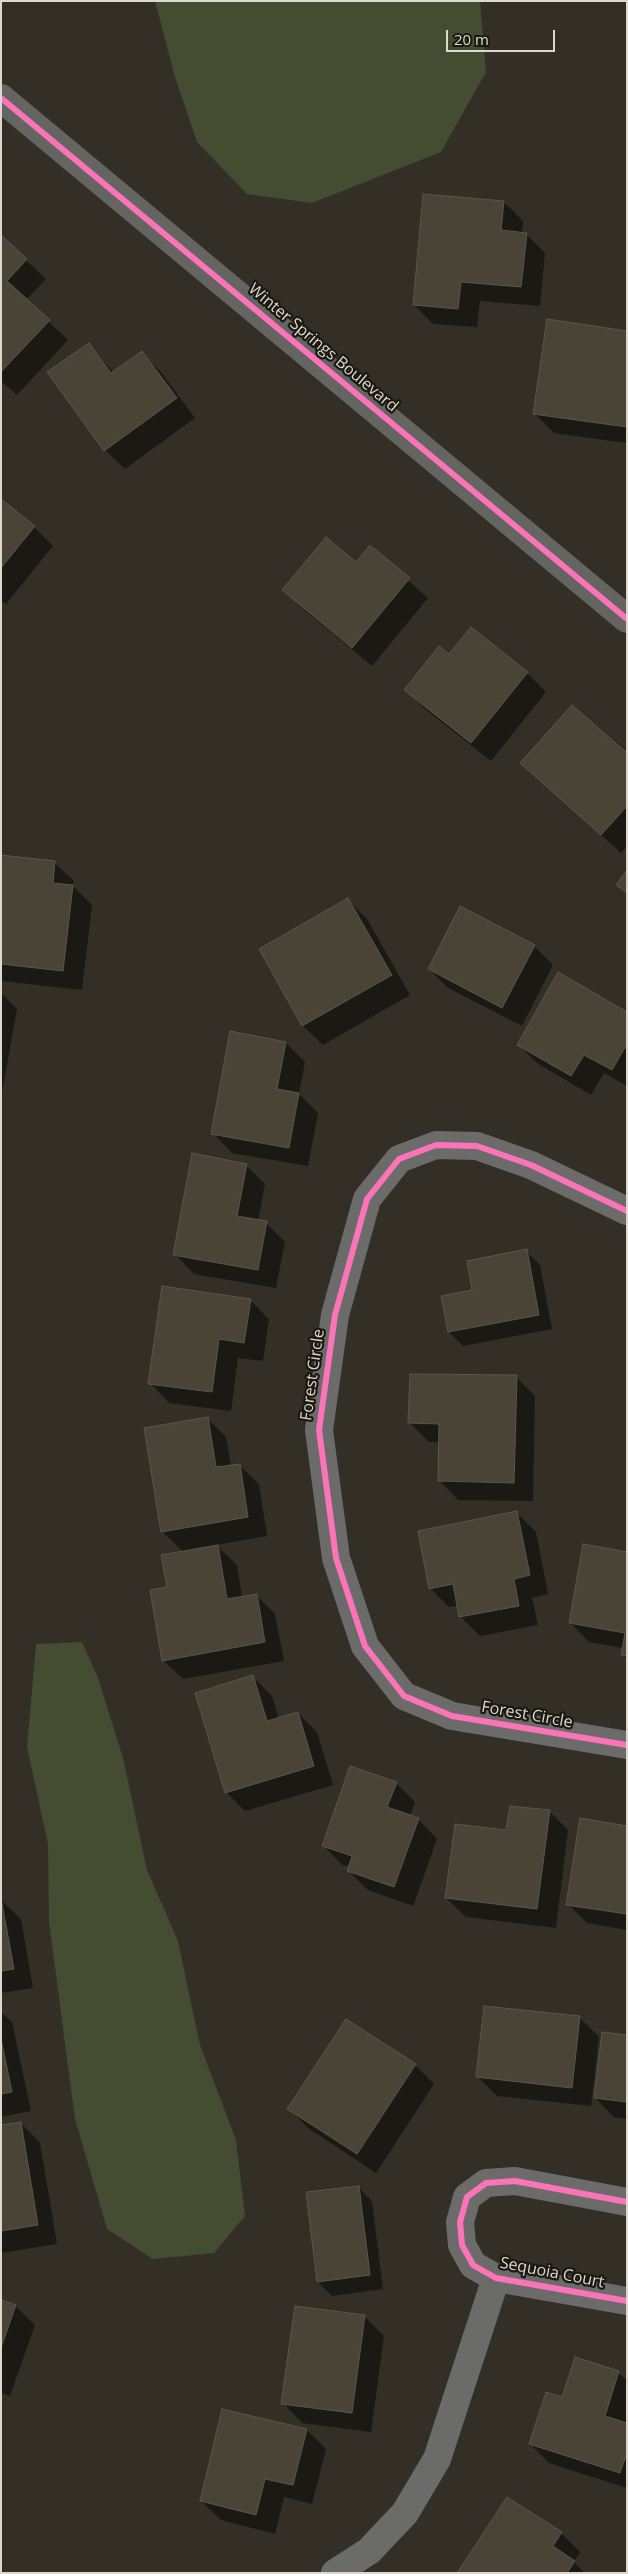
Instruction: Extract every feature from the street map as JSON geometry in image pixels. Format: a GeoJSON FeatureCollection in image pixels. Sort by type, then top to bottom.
{"type":"FeatureCollection","features":[{"type":"Feature","properties":{"kind":"street","name":"Winter Springs Boulevard"},"geometry":{"type":"LineString","coordinates":[[1,98],[627,619]]}},
{"type":"Feature","properties":{"kind":"street","name":"Forest Circle"},"geometry":{"type":"LineString","coordinates":[[627,1211],[531,1165],[476,1146],[436,1145],[399,1159],[367,1199],[335,1315],[319,1430],[336,1558],[365,1646],[404,1696],[452,1716],[627,1746]]}},
{"type":"Feature","properties":{"kind":"street","name":"Sequoia Court"},"geometry":{"type":"LineString","coordinates":[[627,2202],[515,2181],[486,2183],[467,2197],[460,2222],[462,2245],[473,2265],[496,2278],[627,2301]]}},
{"type":"Feature","properties":{"kind":"street","name":"Sequoia Court"},"geometry":{"type":"LineString","coordinates":[[335,2573],[369,2551],[405,2514],[437,2459],[496,2278]]}},
{"type":"Feature","properties":{"kind":"green space"},"geometry":{"type":"Polygon","coordinates":[[[155,1],[480,1],[486,72],[441,152],[312,203],[247,194],[197,142],[175,77],[155,1]]]}},
{"type":"Feature","properties":{"kind":"green space"},"geometry":{"type":"Polygon","coordinates":[[[82,1642],[98,1678],[123,1758],[147,1870],[178,1941],[200,2045],[236,2140],[245,2216],[214,2253],[153,2259],[107,2229],[75,2119],[49,1922],[48,1844],[27,1747],[36,1644],[82,1642]]]}},
{"type":"Feature","properties":{"kind":"building"},"geometry":{"type":"Polygon","coordinates":[[[423,194],[504,201],[501,230],[527,233],[521,287],[461,282],[458,309],[413,305],[423,194]]]}},
{"type":"Feature","properties":{"kind":"building"},"geometry":{"type":"Polygon","coordinates":[[[1,235],[27,259],[7,281],[50,320],[1,372],[1,235]]]}},
{"type":"Feature","properties":{"kind":"building"},"geometry":{"type":"Polygon","coordinates":[[[547,319],[627,331],[627,427],[533,414],[547,319]]]}},
{"type":"Feature","properties":{"kind":"building"},"geometry":{"type":"Polygon","coordinates":[[[89,343],[111,373],[142,351],[177,398],[104,451],[47,372],[89,343]]]}},
{"type":"Feature","properties":{"kind":"building"},"geometry":{"type":"Polygon","coordinates":[[[1,499],[35,526],[1,568],[1,499]]]}},
{"type":"Feature","properties":{"kind":"building"},"geometry":{"type":"Polygon","coordinates":[[[326,537],[356,562],[370,545],[410,578],[352,648],[282,590],[326,537]]]}},
{"type":"Feature","properties":{"kind":"building"},"geometry":{"type":"Polygon","coordinates":[[[471,627],[528,672],[471,743],[404,690],[439,646],[449,654],[471,627]]]}},
{"type":"Feature","properties":{"kind":"building"},"geometry":{"type":"Polygon","coordinates":[[[572,705],[627,753],[627,806],[601,835],[520,763],[572,705]]]}},
{"type":"Feature","properties":{"kind":"building"},"geometry":{"type":"Polygon","coordinates":[[[1,855],[55,861],[53,883],[73,885],[63,971],[1,964],[1,855]]]}},
{"type":"Feature","properties":{"kind":"building"},"geometry":{"type":"Polygon","coordinates":[[[627,870],[627,893],[616,885],[627,870]]]}},
{"type":"Feature","properties":{"kind":"building"},"geometry":{"type":"Polygon","coordinates":[[[348,898],[392,975],[302,1026],[259,949],[348,898]]]}},
{"type":"Feature","properties":{"kind":"building"},"geometry":{"type":"Polygon","coordinates":[[[460,906],[535,945],[502,1008],[428,969],[460,906]]]}},
{"type":"Feature","properties":{"kind":"building"},"geometry":{"type":"Polygon","coordinates":[[[558,972],[627,1012],[627,1044],[612,1070],[584,1055],[571,1076],[517,1045],[558,972]]]}},
{"type":"Feature","properties":{"kind":"building"},"geometry":{"type":"Polygon","coordinates":[[[230,1031],[286,1042],[277,1089],[299,1093],[289,1148],[211,1134],[230,1031]]]}},
{"type":"Feature","properties":{"kind":"building"},"geometry":{"type":"Polygon","coordinates":[[[192,1153],[247,1164],[237,1216],[267,1221],[258,1270],[173,1255],[192,1153]]]}},
{"type":"Feature","properties":{"kind":"building"},"geometry":{"type":"Polygon","coordinates":[[[527,1249],[539,1315],[448,1332],[441,1296],[472,1290],[467,1261],[527,1249]]]}},
{"type":"Feature","properties":{"kind":"building"},"geometry":{"type":"Polygon","coordinates":[[[162,1286],[251,1299],[244,1343],[219,1339],[212,1392],[148,1384],[162,1286]]]}},
{"type":"Feature","properties":{"kind":"building"},"geometry":{"type":"Polygon","coordinates":[[[410,1374],[517,1375],[514,1483],[438,1481],[439,1424],[408,1423],[410,1374]]]}},
{"type":"Feature","properties":{"kind":"building"},"geometry":{"type":"Polygon","coordinates":[[[208,1417],[216,1467],[240,1464],[248,1517],[161,1532],[144,1428],[208,1417]]]}},
{"type":"Feature","properties":{"kind":"building"},"geometry":{"type":"Polygon","coordinates":[[[517,1511],[530,1575],[514,1579],[519,1606],[459,1617],[453,1584],[429,1589],[418,1531],[517,1511]]]}},
{"type":"Feature","properties":{"kind":"building"},"geometry":{"type":"Polygon","coordinates":[[[583,1544],[627,1552],[627,1656],[621,1655],[625,1633],[569,1623],[583,1544]]]}},
{"type":"Feature","properties":{"kind":"building"},"geometry":{"type":"Polygon","coordinates":[[[218,1545],[227,1599],[257,1594],[265,1642],[162,1661],[150,1590],[167,1587],[161,1555],[218,1545]]]}},
{"type":"Feature","properties":{"kind":"building"},"geometry":{"type":"Polygon","coordinates":[[[253,1675],[267,1721],[298,1712],[314,1766],[225,1793],[195,1693],[253,1675]]]}},
{"type":"Feature","properties":{"kind":"building"},"geometry":{"type":"Polygon","coordinates":[[[350,1766],[397,1782],[387,1807],[419,1818],[394,1887],[347,1871],[352,1856],[322,1846],[350,1766]]]}},
{"type":"Feature","properties":{"kind":"building"},"geometry":{"type":"Polygon","coordinates":[[[510,1806],[550,1810],[537,1909],[445,1898],[455,1824],[506,1830],[510,1806]]]}},
{"type":"Feature","properties":{"kind":"building"},"geometry":{"type":"Polygon","coordinates":[[[580,1818],[627,1826],[627,1914],[566,1905],[580,1818]]]}},
{"type":"Feature","properties":{"kind":"building"},"geometry":{"type":"Polygon","coordinates":[[[1,1898],[14,1969],[1,1971],[1,1898]]]}},
{"type":"Feature","properties":{"kind":"building"},"geometry":{"type":"Polygon","coordinates":[[[484,2006],[580,2016],[572,2088],[476,2077],[484,2006]]]}},
{"type":"Feature","properties":{"kind":"building"},"geometry":{"type":"Polygon","coordinates":[[[346,2019],[416,2064],[357,2154],[287,2109],[346,2019]]]}},
{"type":"Feature","properties":{"kind":"building"},"geometry":{"type":"Polygon","coordinates":[[[602,2032],[627,2035],[627,2102],[594,2098],[602,2032]]]}},
{"type":"Feature","properties":{"kind":"building"},"geometry":{"type":"Polygon","coordinates":[[[1,2039],[12,2092],[1,2094],[1,2039]]]}},
{"type":"Feature","properties":{"kind":"building"},"geometry":{"type":"Polygon","coordinates":[[[21,2122],[38,2225],[1,2231],[1,2125],[21,2122]]]}},
{"type":"Feature","properties":{"kind":"building"},"geometry":{"type":"Polygon","coordinates":[[[359,2186],[370,2275],[317,2282],[306,2192],[359,2186]]]}},
{"type":"Feature","properties":{"kind":"building"},"geometry":{"type":"Polygon","coordinates":[[[1,2300],[16,2305],[1,2348],[1,2300]]]}},
{"type":"Feature","properties":{"kind":"building"},"geometry":{"type":"Polygon","coordinates":[[[295,2306],[365,2315],[352,2413],[281,2404],[295,2306]]]}},
{"type":"Feature","properties":{"kind":"building"},"geometry":{"type":"Polygon","coordinates":[[[575,2357],[619,2371],[605,2416],[627,2423],[627,2453],[620,2473],[529,2444],[546,2392],[562,2397],[575,2357]]]}},
{"type":"Feature","properties":{"kind":"building"},"geometry":{"type":"Polygon","coordinates":[[[222,2409],[307,2429],[293,2485],[265,2479],[256,2515],[200,2501],[222,2409]]]}},
{"type":"Feature","properties":{"kind":"building"},"geometry":{"type":"Polygon","coordinates":[[[507,2497],[562,2532],[553,2546],[575,2561],[567,2573],[457,2573],[507,2497]]]}},
{"type":"Feature","properties":{"kind":"cycle path"},"geometry":{"type":"LineString","coordinates":[[1,98],[627,619]]}},
{"type":"Feature","properties":{"kind":"cycle path"},"geometry":{"type":"LineString","coordinates":[[627,1211],[531,1165],[477,1146],[436,1145],[399,1159],[367,1199],[335,1315],[319,1430],[336,1558],[365,1646],[404,1696],[452,1716],[627,1745]]}},
{"type":"Feature","properties":{"kind":"cycle path"},"geometry":{"type":"LineString","coordinates":[[627,2202],[515,2181],[486,2183],[467,2197],[460,2222],[462,2245],[473,2265],[496,2278],[627,2301]]}}]}
